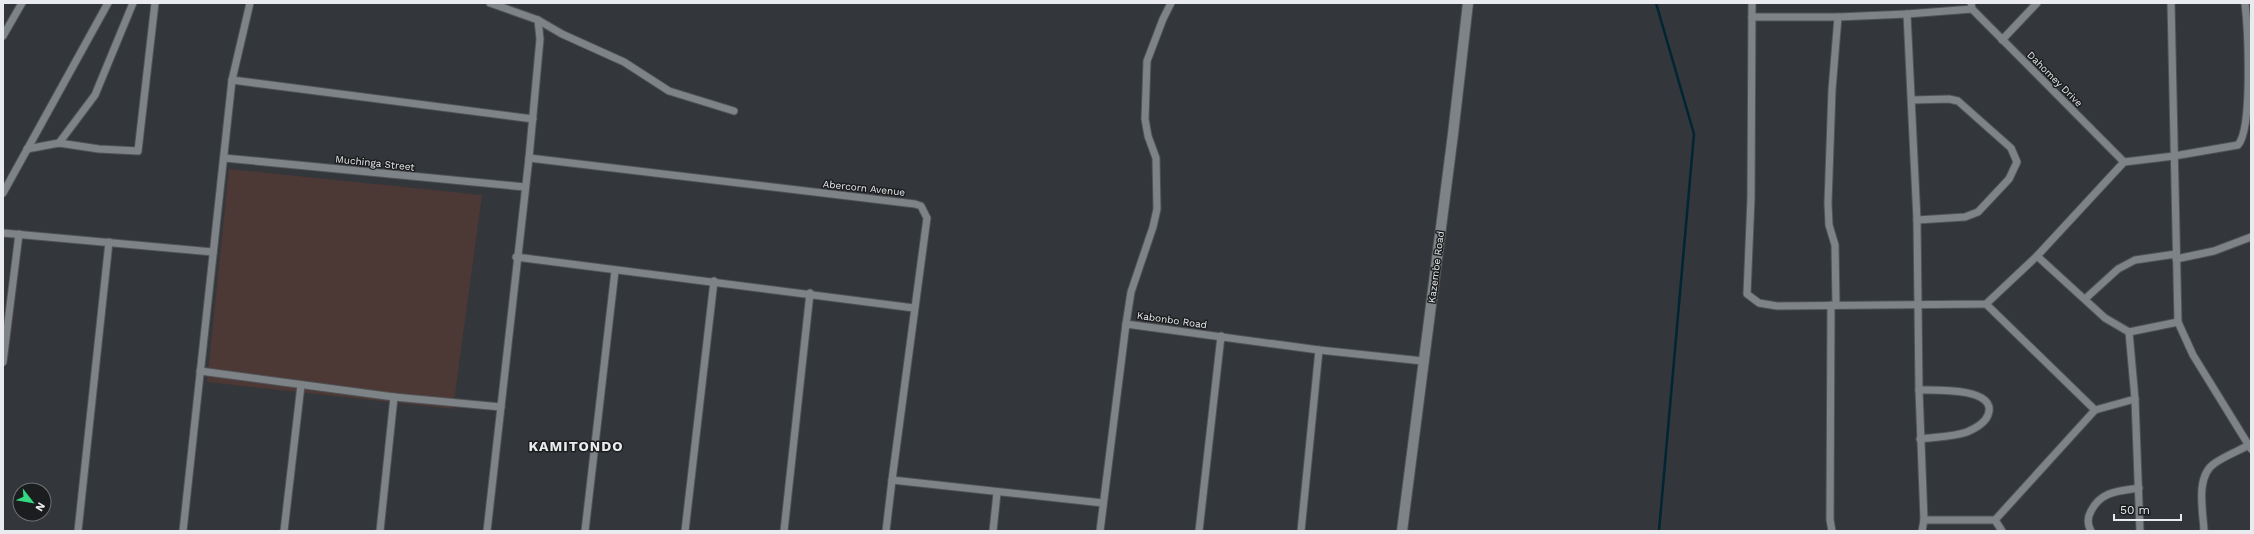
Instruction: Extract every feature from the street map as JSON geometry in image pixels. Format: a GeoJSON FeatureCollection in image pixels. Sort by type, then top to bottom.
{"type":"FeatureCollection","features":[{"type":"Feature","properties":{"kind":"main road","name":"Kazembe Road"},"geometry":{"type":"LineString","coordinates":[[1402,531],[1453,134],[1468,3]]}},
{"type":"Feature","properties":{"kind":"street"},"geometry":{"type":"LineString","coordinates":[[3,36],[22,3]]}},
{"type":"Feature","properties":{"kind":"street"},"geometry":{"type":"LineString","coordinates":[[3,193],[108,3]]}},
{"type":"Feature","properties":{"kind":"street"},"geometry":{"type":"LineString","coordinates":[[59,143],[95,94],[133,3]]}},
{"type":"Feature","properties":{"kind":"street"},"geometry":{"type":"LineString","coordinates":[[27,149],[59,143],[121,151],[136,152],[139,150],[155,3]]}},
{"type":"Feature","properties":{"kind":"street"},"geometry":{"type":"LineString","coordinates":[[183,531],[232,80],[250,3]]}},
{"type":"Feature","properties":{"kind":"street"},"geometry":{"type":"LineString","coordinates":[[490,3],[538,20],[562,34],[624,62],[668,91],[734,111]]}},
{"type":"Feature","properties":{"kind":"street"},"geometry":{"type":"LineString","coordinates":[[1126,324],[1131,292],[1152,232],[1157,209],[1156,158],[1148,136],[1146,124],[1147,61],[1163,19],[1171,3]]}},
{"type":"Feature","properties":{"kind":"street"},"geometry":{"type":"LineString","coordinates":[[1752,3],[1751,198],[1747,294],[1760,303],[1777,306],[1917,306],[1986,304],[2037,256],[2124,162],[2174,156],[2238,145],[2242,139],[2246,119],[2248,11],[2245,3]]}},
{"type":"Feature","properties":{"kind":"street"},"geometry":{"type":"LineString","coordinates":[[2002,40],[2037,3]]}},
{"type":"Feature","properties":{"kind":"street"},"geometry":{"type":"LineString","coordinates":[[2171,3],[2178,322],[2193,355],[2250,447],[2214,464],[2205,473],[2202,486],[2204,531]]}},
{"type":"Feature","properties":{"kind":"street"},"geometry":{"type":"LineString","coordinates":[[1752,17],[1838,17],[1907,14],[1972,6]]}},
{"type":"Feature","properties":{"kind":"street","name":"Dahomey Drive"},"geometry":{"type":"LineString","coordinates":[[1972,6],[2002,40],[2124,162]]}},
{"type":"Feature","properties":{"kind":"street"},"geometry":{"type":"LineString","coordinates":[[1907,14],[1917,220],[1920,439],[1924,520],[1922,531]]}},
{"type":"Feature","properties":{"kind":"street"},"geometry":{"type":"LineString","coordinates":[[1832,531],[1830,520],[1835,245],[1829,225],[1828,203],[1832,90],[1838,17]]}},
{"type":"Feature","properties":{"kind":"street"},"geometry":{"type":"LineString","coordinates":[[487,531],[516,257],[533,119],[539,57],[538,20]]}},
{"type":"Feature","properties":{"kind":"street"},"geometry":{"type":"LineString","coordinates":[[232,80],[533,119]]}},
{"type":"Feature","properties":{"kind":"street"},"geometry":{"type":"LineString","coordinates":[[1912,100],[1949,99],[1958,101],[2011,148],[2017,162],[2009,179],[1978,212],[1965,217],[1917,220]]}},
{"type":"Feature","properties":{"kind":"street","name":"Muchinga Street"},"geometry":{"type":"LineString","coordinates":[[224,158],[525,187]]}},
{"type":"Feature","properties":{"kind":"street","name":"Abercorn Avenue"},"geometry":{"type":"LineString","coordinates":[[529,158],[915,204],[921,206],[927,218],[914,308],[886,531]]}},
{"type":"Feature","properties":{"kind":"street"},"geometry":{"type":"LineString","coordinates":[[3,233],[213,252]]}},
{"type":"Feature","properties":{"kind":"street"},"geometry":{"type":"LineString","coordinates":[[3,362],[19,234]]}},
{"type":"Feature","properties":{"kind":"street"},"geometry":{"type":"LineString","coordinates":[[2085,299],[2118,269],[2136,260],[2214,251],[2251,237]]}},
{"type":"Feature","properties":{"kind":"street"},"geometry":{"type":"LineString","coordinates":[[78,531],[109,242]]}},
{"type":"Feature","properties":{"kind":"street"},"geometry":{"type":"LineString","coordinates":[[2037,256],[2105,318],[2129,332],[2178,322]]}},
{"type":"Feature","properties":{"kind":"street"},"geometry":{"type":"LineString","coordinates":[[516,257],[810,293],[914,308]]}},
{"type":"Feature","properties":{"kind":"street"},"geometry":{"type":"LineString","coordinates":[[585,531],[615,270]]}},
{"type":"Feature","properties":{"kind":"street"},"geometry":{"type":"LineString","coordinates":[[685,531],[714,281]]}},
{"type":"Feature","properties":{"kind":"street"},"geometry":{"type":"LineString","coordinates":[[784,531],[810,293]]}},
{"type":"Feature","properties":{"kind":"street"},"geometry":{"type":"LineString","coordinates":[[1986,304],[2095,410]]}},
{"type":"Feature","properties":{"kind":"street","name":"Kabonbo Road"},"geometry":{"type":"LineString","coordinates":[[1100,531],[1126,324],[1319,350],[1424,361]]}},
{"type":"Feature","properties":{"kind":"street"},"geometry":{"type":"LineString","coordinates":[[2129,332],[2135,399],[2140,531]]}},
{"type":"Feature","properties":{"kind":"street"},"geometry":{"type":"LineString","coordinates":[[1200,531],[1221,336]]}},
{"type":"Feature","properties":{"kind":"street"},"geometry":{"type":"LineString","coordinates":[[1301,531],[1319,350]]}},
{"type":"Feature","properties":{"kind":"street"},"geometry":{"type":"LineString","coordinates":[[200,371],[394,397],[501,407]]}},
{"type":"Feature","properties":{"kind":"street"},"geometry":{"type":"LineString","coordinates":[[284,531],[301,385]]}},
{"type":"Feature","properties":{"kind":"street"},"geometry":{"type":"LineString","coordinates":[[1919,390],[1958,390],[1970,393],[1982,398],[1988,405],[1989,412],[1986,420],[1966,432],[1920,439]]}},
{"type":"Feature","properties":{"kind":"street"},"geometry":{"type":"LineString","coordinates":[[380,531],[394,397]]}},
{"type":"Feature","properties":{"kind":"street"},"geometry":{"type":"LineString","coordinates":[[1924,520],[1995,520],[2095,410],[2135,399]]}},
{"type":"Feature","properties":{"kind":"street"},"geometry":{"type":"LineString","coordinates":[[892,480],[997,493],[1103,503]]}},
{"type":"Feature","properties":{"kind":"street"},"geometry":{"type":"LineString","coordinates":[[2091,531],[2087,523],[2089,514],[2098,498],[2112,492],[2138,488]]}},
{"type":"Feature","properties":{"kind":"street"},"geometry":{"type":"LineString","coordinates":[[993,531],[997,493]]}},
{"type":"Feature","properties":{"kind":"street"},"geometry":{"type":"LineString","coordinates":[[1995,520],[2002,531]]}},
{"type":"Feature","properties":{"kind":"shaded area"},"geometry":{"type":"Polygon","coordinates":[[[229,169],[482,195],[453,409],[207,382],[229,169]]]}},
{"type":"Feature","properties":{"kind":"waterway"},"geometry":{"type":"LineString","coordinates":[[1656,3],[1694,134],[1659,531]]}},
{"type":"Feature","properties":{"kind":"district","name":"KAMITONDO"},"geometry":{"type":"Point","coordinates":[576,446]}}]}
